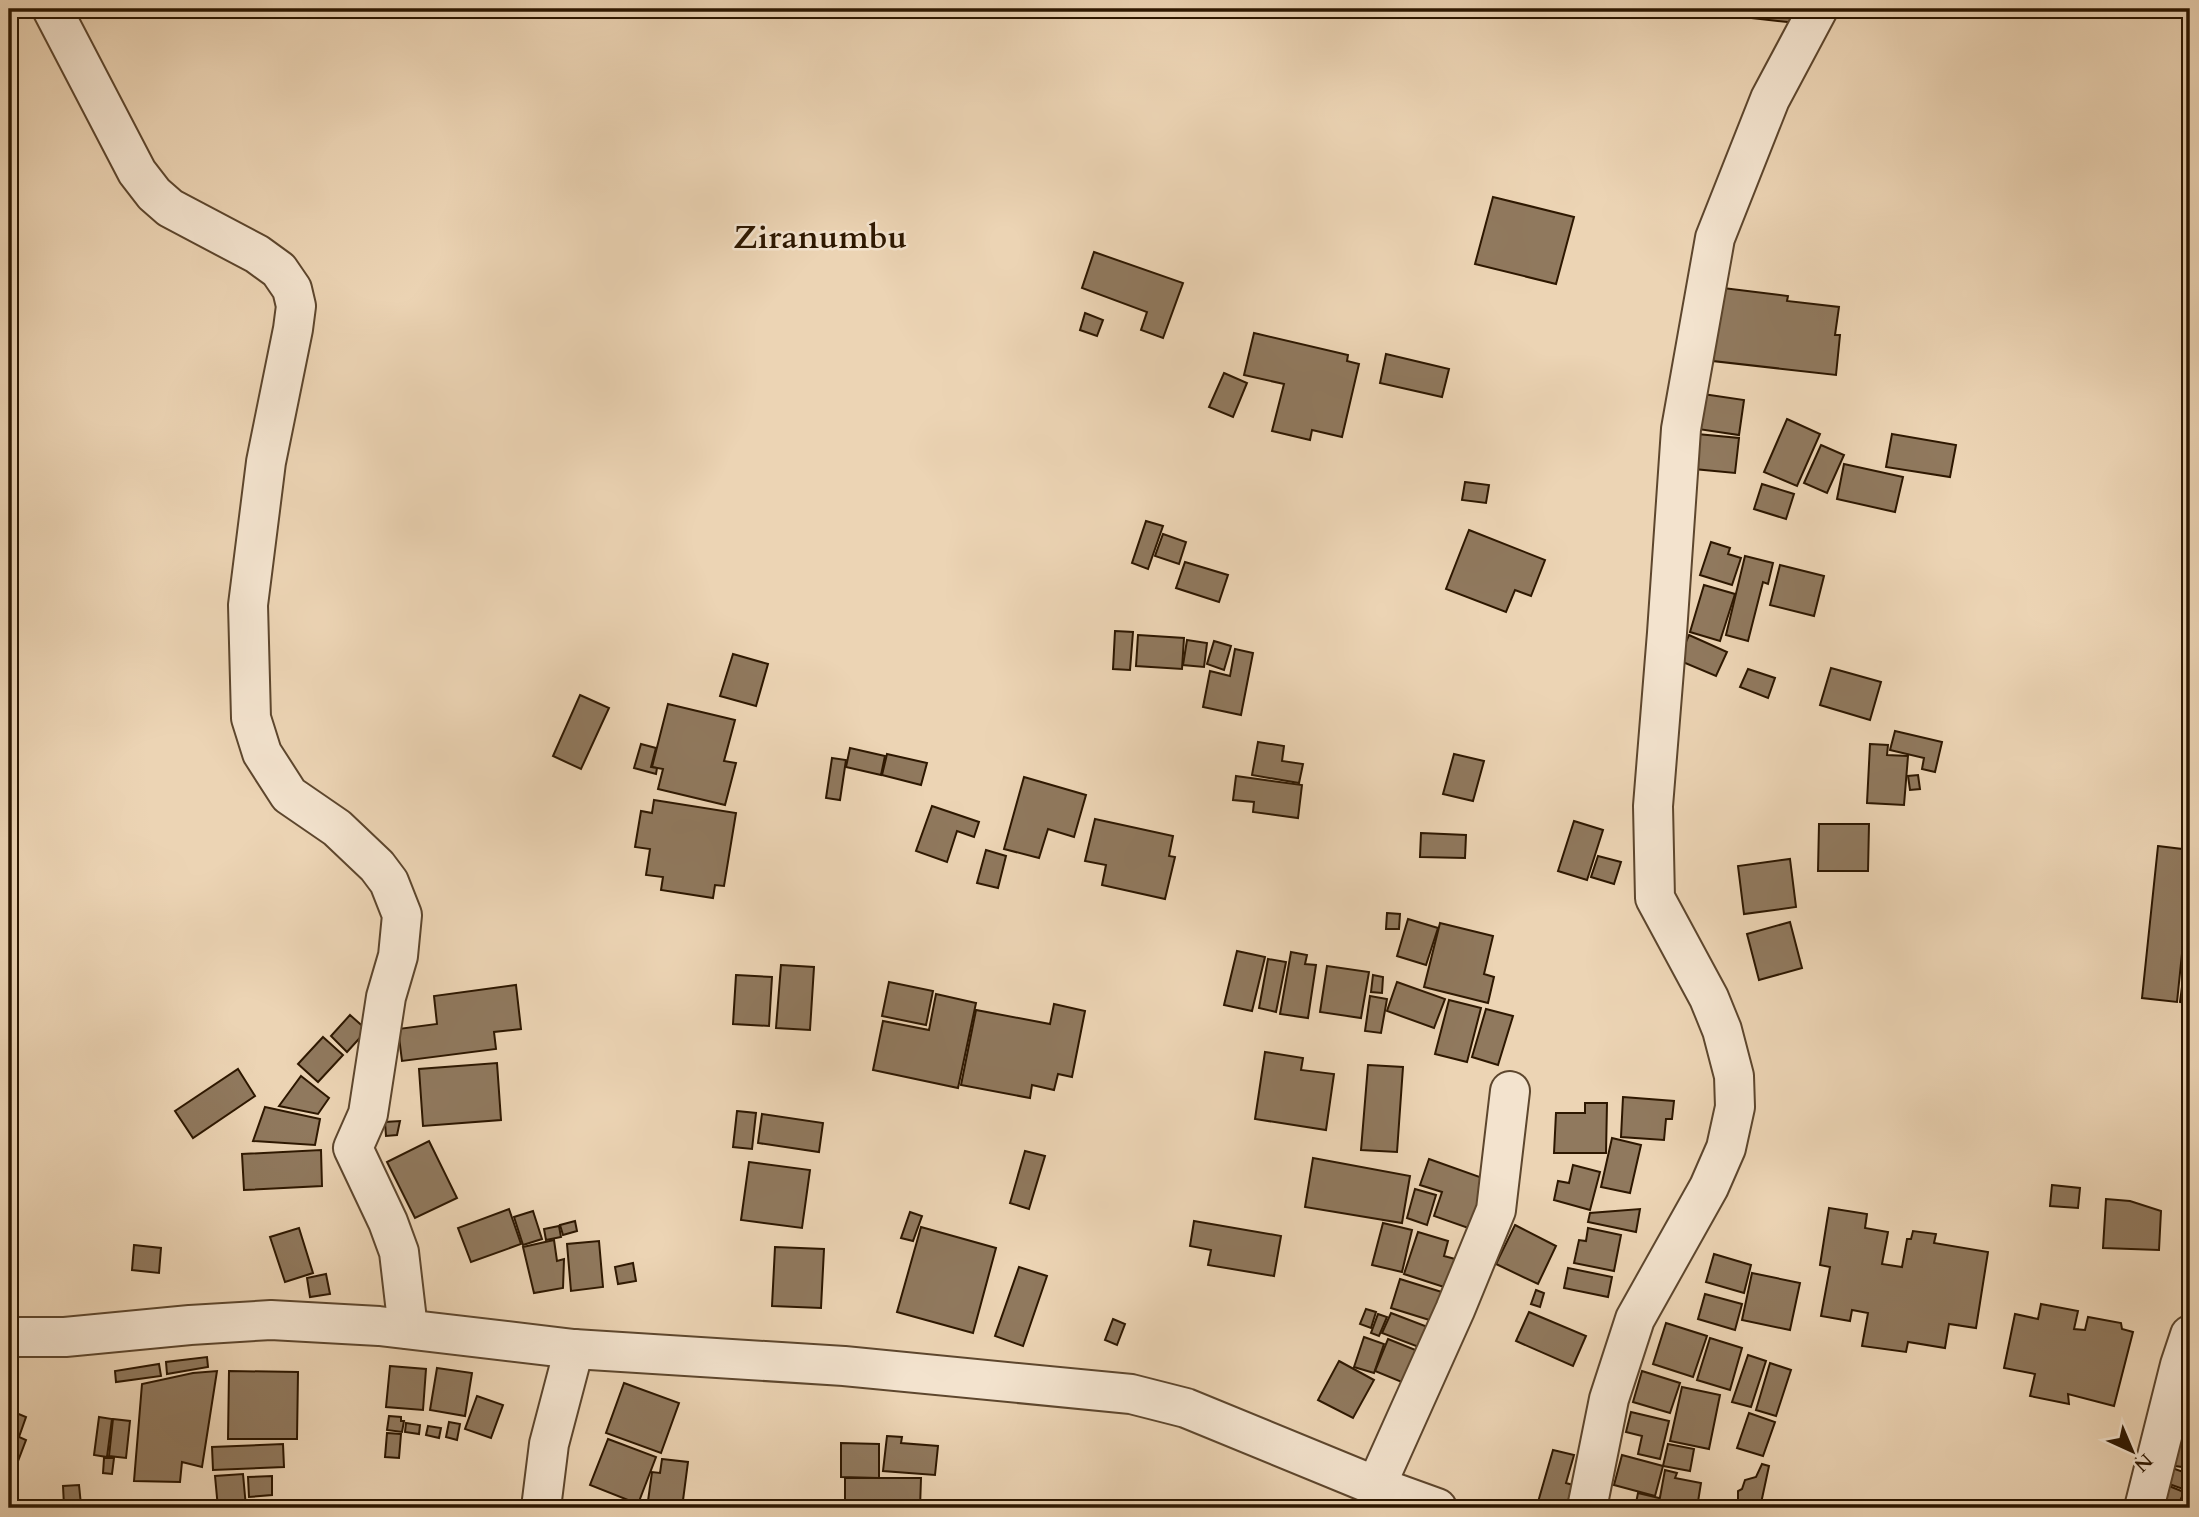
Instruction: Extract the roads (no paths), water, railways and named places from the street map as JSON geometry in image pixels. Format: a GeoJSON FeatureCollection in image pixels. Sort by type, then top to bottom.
{"type":"FeatureCollection","features":[{"type":"Feature","properties":{"kind":"street"},"geometry":{"type":"LineString","coordinates":[[52,9],[137,172],[154,194],[170,208],[257,254],[279,270],[292,289],[296,306],[293,329],[266,462],[248,605],[251,718],[262,752],[289,795],[337,828],[377,866],[389,882],[402,915],[398,956],[386,997],[368,1114],[353,1148],[399,1252],[408,1329]]}},
{"type":"Feature","properties":{"kind":"street"},"geometry":{"type":"LineString","coordinates":[[1587,1508],[1609,1399],[1635,1319],[1709,1186],[1726,1148],[1735,1107],[1734,1076],[1722,1030],[1709,998],[1656,898],[1653,806],[1681,429],[1715,238],[1770,99],[1818,9]]}},
{"type":"Feature","properties":{"kind":"street"},"geometry":{"type":"LineString","coordinates":[[1376,1486],[1455,1310],[1496,1210],[1510,1091]]}},
{"type":"Feature","properties":{"kind":"street"},"geometry":{"type":"LineString","coordinates":[[9,1337],[65,1338],[271,1320],[408,1329],[574,1349],[844,1366],[1131,1394],[1186,1408],[1376,1486],[1437,1508]]}},
{"type":"Feature","properties":{"kind":"street"},"geometry":{"type":"LineString","coordinates":[[2144,1508],[2190,1335]]}},
{"type":"Feature","properties":{"kind":"street"},"geometry":{"type":"LineString","coordinates":[[541,1508],[549,1444],[574,1349]]}},
{"type":"Feature","properties":{"kind":"district","name":"Ziranumbu"},"geometry":{"type":"Point","coordinates":[820,236]}}]}
